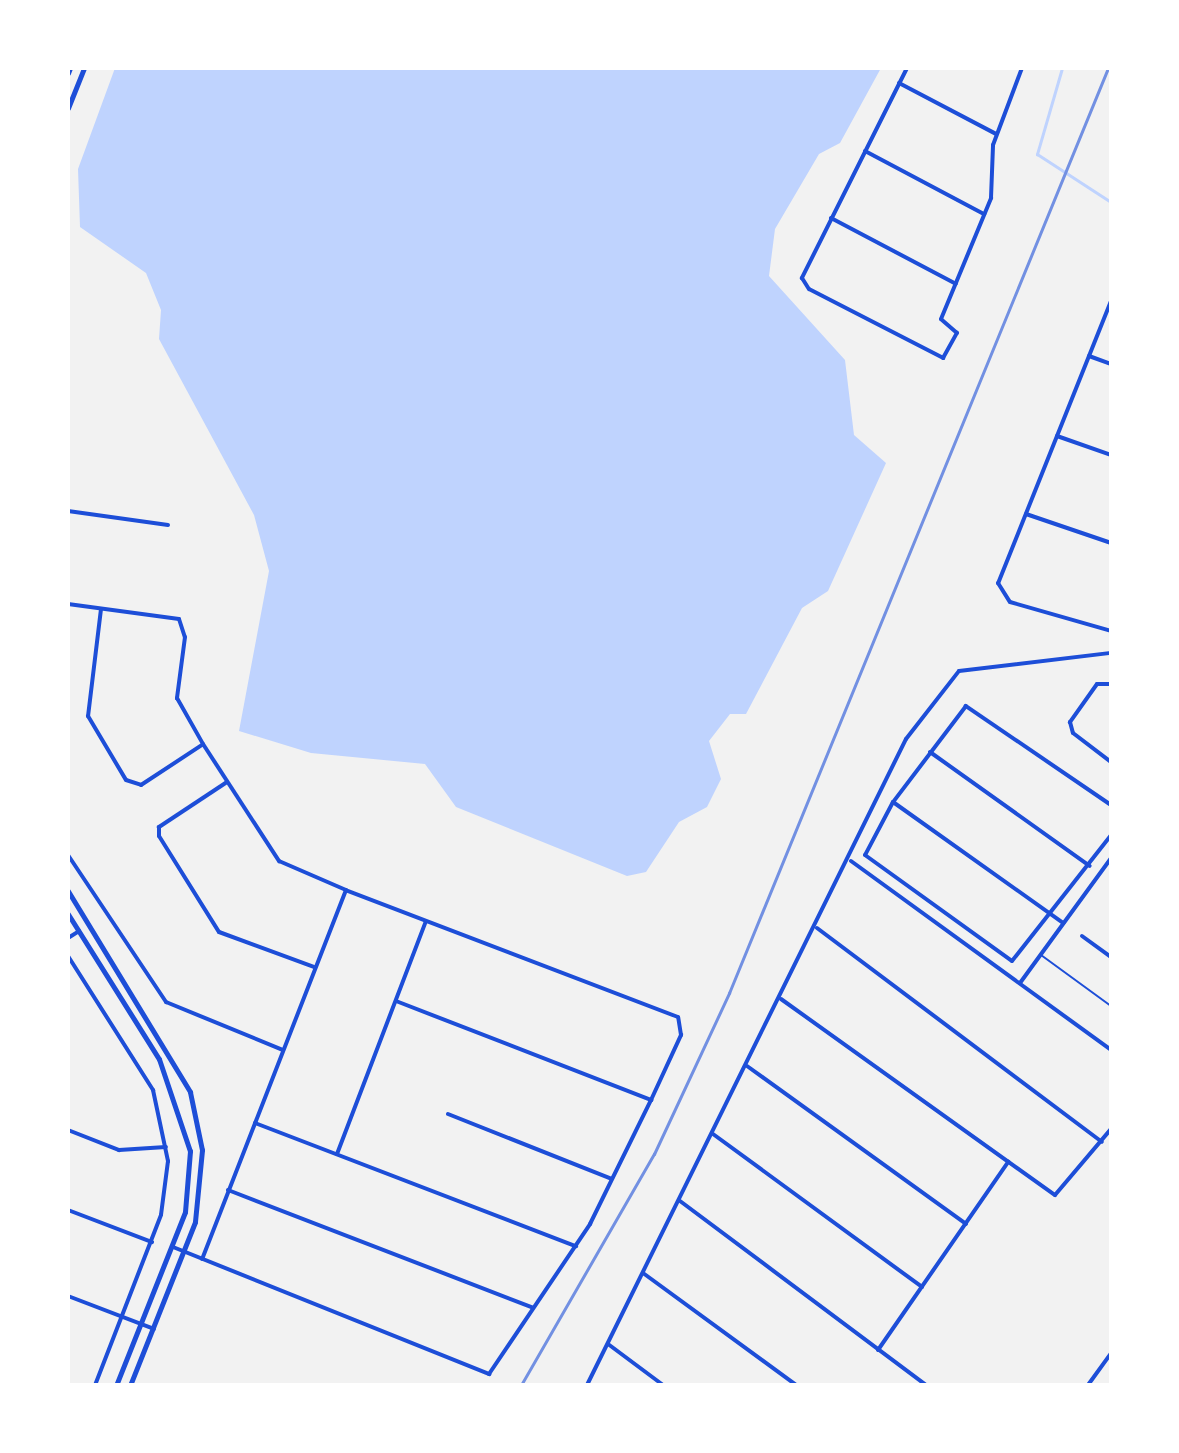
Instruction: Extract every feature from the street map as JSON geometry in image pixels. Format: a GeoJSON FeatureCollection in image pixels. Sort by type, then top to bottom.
{"type":"FeatureCollection","features":[{"type":"Feature","properties":{"kind":"street"},"geometry":{"type":"LineString","coordinates":[[68,108],[84,68]]}},
{"type":"Feature","properties":{"kind":"street"},"geometry":{"type":"LineString","coordinates":[[907,68],[803,271],[809,289],[938,358],[947,356],[957,333],[941,319],[984,214],[996,134],[1022,68]]}},
{"type":"Feature","properties":{"kind":"street"},"geometry":{"type":"LineString","coordinates":[[899,83],[996,134]]}},
{"type":"Feature","properties":{"kind":"street"},"geometry":{"type":"LineString","coordinates":[[865,151],[984,214]]}},
{"type":"Feature","properties":{"kind":"street"},"geometry":{"type":"LineString","coordinates":[[830,218],[956,284]]}},
{"type":"Feature","properties":{"kind":"street"},"geometry":{"type":"LineString","coordinates":[[1111,301],[1026,513],[1000,592],[1111,631]]}},
{"type":"Feature","properties":{"kind":"street"},"geometry":{"type":"LineString","coordinates":[[1089,356],[1111,364]]}},
{"type":"Feature","properties":{"kind":"street"},"geometry":{"type":"LineString","coordinates":[[1057,436],[1111,455]]}},
{"type":"Feature","properties":{"kind":"street"},"geometry":{"type":"LineString","coordinates":[[68,511],[168,525]]}},
{"type":"Feature","properties":{"kind":"street"},"geometry":{"type":"LineString","coordinates":[[1026,513],[1111,543]]}},
{"type":"Feature","properties":{"kind":"street"},"geometry":{"type":"LineString","coordinates":[[68,604],[179,619],[185,637],[177,698],[279,861],[346,890],[678,1017],[681,1035],[576,1246],[489,1374],[173,1247]]}},
{"type":"Feature","properties":{"kind":"street"},"geometry":{"type":"LineString","coordinates":[[101,609],[88,716],[126,780],[141,785],[203,744]]}},
{"type":"Feature","properties":{"kind":"street"},"geometry":{"type":"LineString","coordinates":[[587,1385],[851,861],[881,778],[959,671],[1111,653]]}},
{"type":"Feature","properties":{"kind":"street"},"geometry":{"type":"LineString","coordinates":[[1111,684],[1097,684],[1070,722],[1073,733],[1111,762]]}},
{"type":"Feature","properties":{"kind":"street"},"geometry":{"type":"LineString","coordinates":[[1111,805],[973,708],[958,711],[893,802],[865,855],[1007,959],[1017,959],[1111,835]]}},
{"type":"Feature","properties":{"kind":"street"},"geometry":{"type":"LineString","coordinates":[[930,752],[1090,866]]}},
{"type":"Feature","properties":{"kind":"street"},"geometry":{"type":"LineString","coordinates":[[227,782],[159,827],[219,932],[314,967]]}},
{"type":"Feature","properties":{"kind":"street"},"geometry":{"type":"LineString","coordinates":[[893,802],[1063,923]]}},
{"type":"Feature","properties":{"kind":"street"},"geometry":{"type":"LineString","coordinates":[[68,856],[166,1002],[283,1050]]}},
{"type":"Feature","properties":{"kind":"street"},"geometry":{"type":"LineString","coordinates":[[851,861],[1111,1050]]}},
{"type":"Feature","properties":{"kind":"street"},"geometry":{"type":"LineString","coordinates":[[1020,983],[1110,861]]}},
{"type":"Feature","properties":{"kind":"street"},"geometry":{"type":"LineString","coordinates":[[202,1259],[346,890]]}},
{"type":"Feature","properties":{"kind":"street"},"geometry":{"type":"LineString","coordinates":[[68,891],[190,1092],[202,1186],[184,1252],[130,1385]]}},
{"type":"Feature","properties":{"kind":"street"},"geometry":{"type":"LineString","coordinates":[[68,914],[159,1059],[184,1117],[190,1185],[173,1247],[116,1385]]}},
{"type":"Feature","properties":{"kind":"street"},"geometry":{"type":"LineString","coordinates":[[337,1154],[426,921]]}},
{"type":"Feature","properties":{"kind":"street"},"geometry":{"type":"LineString","coordinates":[[817,928],[1102,1142]]}},
{"type":"Feature","properties":{"kind":"street"},"geometry":{"type":"LineString","coordinates":[[68,938],[79,931]]}},
{"type":"Feature","properties":{"kind":"street"},"geometry":{"type":"LineString","coordinates":[[1082,936],[1111,957]]}},
{"type":"Feature","properties":{"kind":"street"},"geometry":{"type":"LineString","coordinates":[[68,956],[153,1090],[166,1147],[169,1177],[152,1242],[95,1385]]}},
{"type":"Feature","properties":{"kind":"street"},"geometry":{"type":"LineString","coordinates":[[781,999],[1008,1162],[1061,1195],[1111,1129]]}},
{"type":"Feature","properties":{"kind":"street"},"geometry":{"type":"LineString","coordinates":[[396,1001],[651,1100]]}},
{"type":"Feature","properties":{"kind":"street"},"geometry":{"type":"LineString","coordinates":[[747,1066],[966,1224]]}},
{"type":"Feature","properties":{"kind":"street"},"geometry":{"type":"LineString","coordinates":[[448,1114],[612,1179]]}},
{"type":"Feature","properties":{"kind":"street"},"geometry":{"type":"LineString","coordinates":[[255,1123],[576,1246]]}},
{"type":"Feature","properties":{"kind":"street"},"geometry":{"type":"LineString","coordinates":[[68,1130],[119,1150],[166,1147]]}},
{"type":"Feature","properties":{"kind":"street"},"geometry":{"type":"LineString","coordinates":[[713,1134],[922,1287]]}},
{"type":"Feature","properties":{"kind":"street"},"geometry":{"type":"LineString","coordinates":[[878,1350],[1008,1162]]}},
{"type":"Feature","properties":{"kind":"street"},"geometry":{"type":"LineString","coordinates":[[228,1190],[533,1307]]}},
{"type":"Feature","properties":{"kind":"street"},"geometry":{"type":"LineString","coordinates":[[680,1201],[926,1385]]}},
{"type":"Feature","properties":{"kind":"street"},"geometry":{"type":"LineString","coordinates":[[68,1210],[152,1242]]}},
{"type":"Feature","properties":{"kind":"street"},"geometry":{"type":"LineString","coordinates":[[643,1273],[796,1385]]}},
{"type":"Feature","properties":{"kind":"street"},"geometry":{"type":"LineString","coordinates":[[68,1296],[154,1329]]}},
{"type":"Feature","properties":{"kind":"street"},"geometry":{"type":"LineString","coordinates":[[608,1344],[663,1385]]}},
{"type":"Feature","properties":{"kind":"street"},"geometry":{"type":"LineString","coordinates":[[1088,1385],[1111,1353]]}},
{"type":"Feature","properties":{"kind":"lane"},"geometry":{"type":"LineString","coordinates":[[1040,954],[1111,1006]]}},
{"type":"Feature","properties":{"kind":"water"},"geometry":{"type":"Polygon","coordinates":[[[115,68],[881,68],[840,143],[819,154],[775,229],[769,276],[845,360],[854,435],[886,463],[828,591],[802,608],[746,714],[730,714],[709,741],[721,779],[707,807],[679,822],[646,872],[627,876],[456,807],[425,764],[311,753],[239,731],[269,571],[254,515],[159,339],[161,310],[146,273],[80,227],[78,169],[115,68]]]}},
{"type":"Feature","properties":{"kind":"waterway"},"geometry":{"type":"LineString","coordinates":[[1062,68],[1037,154],[1111,202]]}},
{"type":"Feature","properties":{"kind":"railway"},"geometry":{"type":"LineString","coordinates":[[521,1385],[654,1154],[729,993],[1108,68]]}}]}
